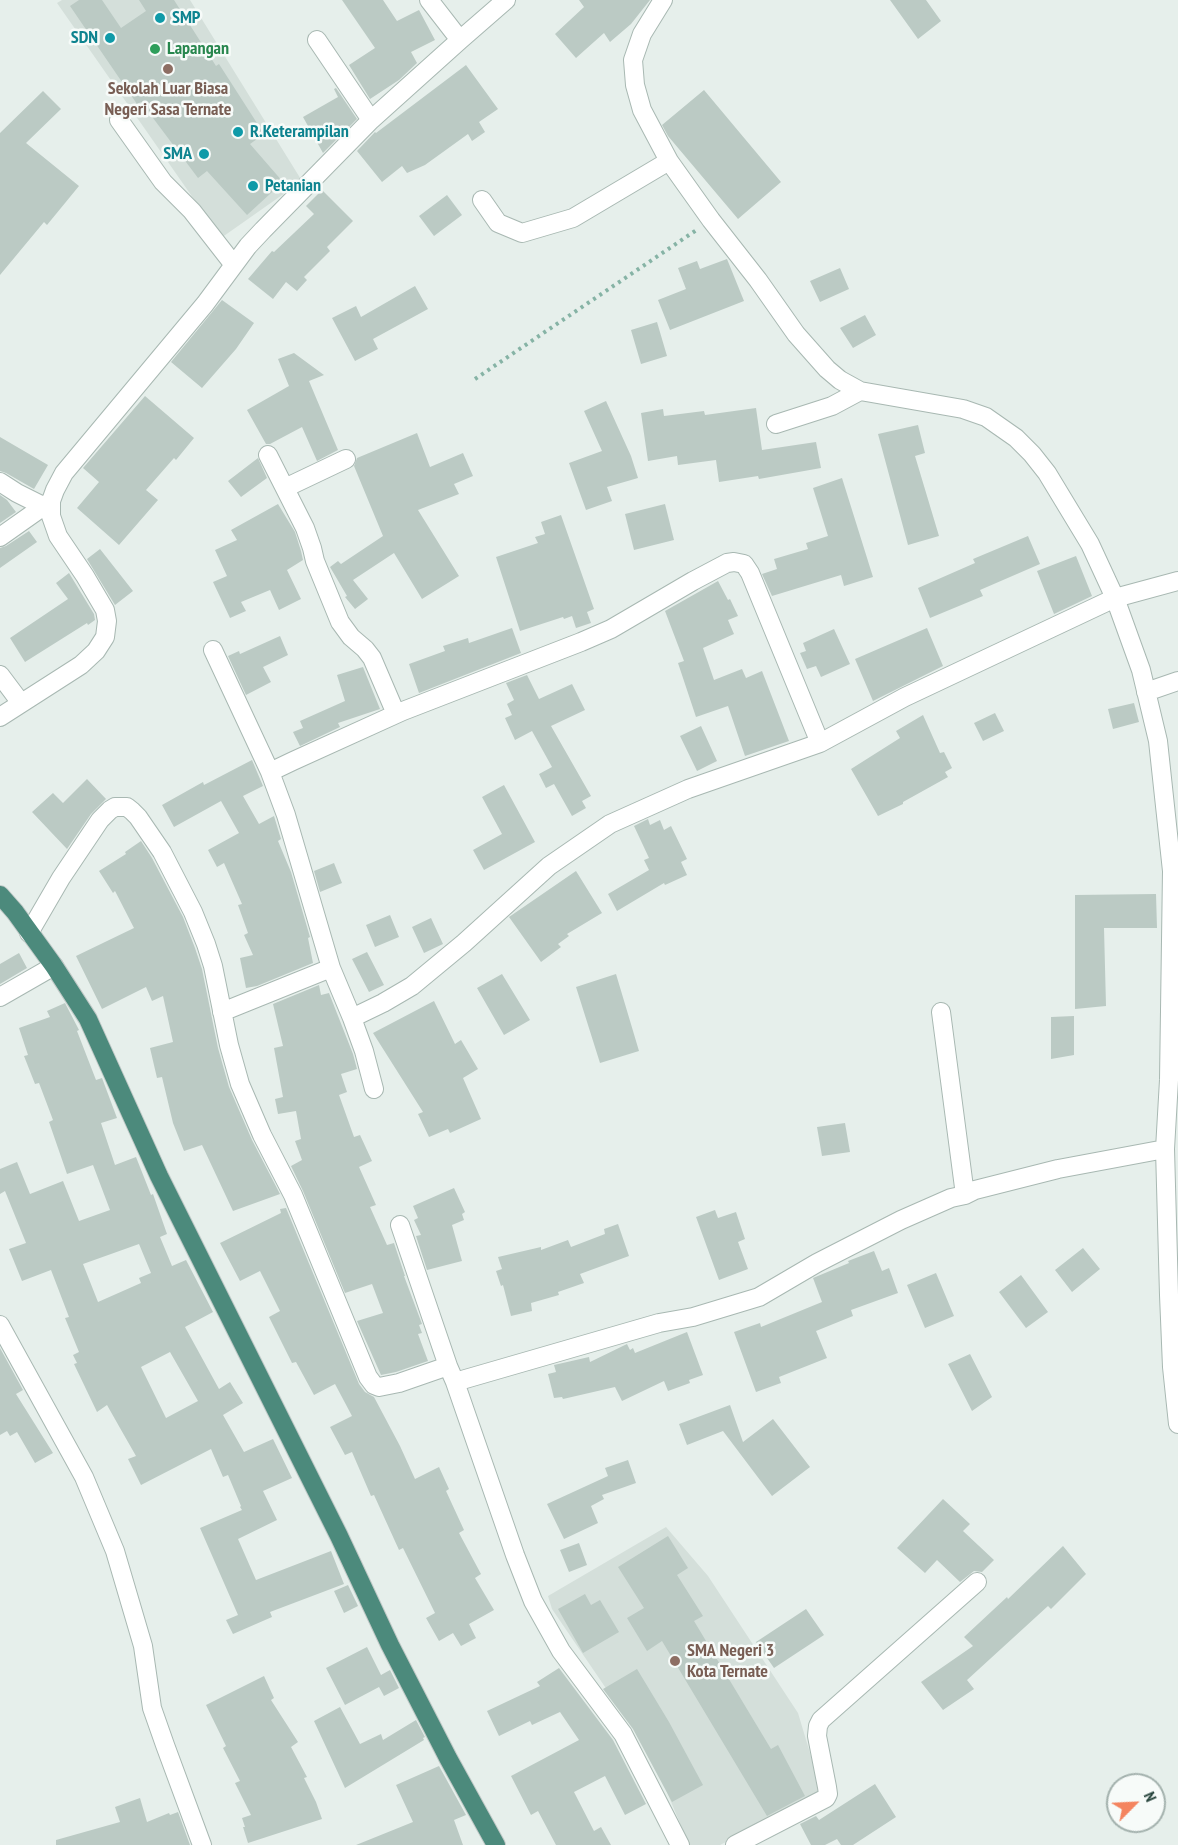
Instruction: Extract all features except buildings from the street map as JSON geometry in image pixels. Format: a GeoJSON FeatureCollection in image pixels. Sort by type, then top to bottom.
{"type":"FeatureCollection","features":[{"type":"Feature","properties":{"kind":"highway"},"geometry":{"type":"LineString","coordinates":[[0,895],[54,966],[88,1019],[159,1176],[339,1536],[390,1645],[496,1845]]}},
{"type":"Feature","properties":{"kind":"street"},"geometry":{"type":"LineString","coordinates":[[429,0],[460,40]]}},
{"type":"Feature","properties":{"kind":"street"},"geometry":{"type":"LineString","coordinates":[[0,537],[47,503],[64,473],[205,304],[263,230],[371,120],[506,0]]}},
{"type":"Feature","properties":{"kind":"street"},"geometry":{"type":"LineString","coordinates":[[663,0],[642,34],[633,60],[635,85],[642,110],[669,161],[796,334],[827,369],[840,380],[860,391],[963,409],[986,417],[1016,438],[1047,473],[1090,544],[1115,598],[1141,670],[1158,741],[1172,870],[1169,1080],[1165,1149],[1173,1294],[1172,1367],[1178,1424]]}},
{"type":"Feature","properties":{"kind":"street"},"geometry":{"type":"LineString","coordinates":[[316,40],[371,120]]}},
{"type":"Feature","properties":{"kind":"street"},"geometry":{"type":"LineString","coordinates":[[119,120],[163,182],[192,211],[234,265]]}},
{"type":"Feature","properties":{"kind":"street"},"geometry":{"type":"LineString","coordinates":[[482,200],[498,223],[522,233],[573,218],[669,161]]}},
{"type":"Feature","properties":{"kind":"street"},"geometry":{"type":"LineString","coordinates":[[776,424],[832,406],[860,391]]}},
{"type":"Feature","properties":{"kind":"street"},"geometry":{"type":"LineString","coordinates":[[268,455],[305,528],[315,561],[340,622],[372,658],[396,714]]}},
{"type":"Feature","properties":{"kind":"street"},"geometry":{"type":"LineString","coordinates":[[285,488],[346,459]]}},
{"type":"Feature","properties":{"kind":"street"},"geometry":{"type":"LineString","coordinates":[[0,482],[17,493],[47,503]]}},
{"type":"Feature","properties":{"kind":"street"},"geometry":{"type":"LineString","coordinates":[[0,717],[81,665],[96,651],[107,629],[107,621],[100,601],[58,536],[47,503]]}},
{"type":"Feature","properties":{"kind":"street"},"geometry":{"type":"LineString","coordinates":[[270,772],[396,714],[601,633],[727,563],[734,562],[744,564],[750,573],[820,743]]}},
{"type":"Feature","properties":{"kind":"street"},"geometry":{"type":"LineString","coordinates":[[352,1018],[384,1003],[412,986],[472,936],[549,866],[610,824],[688,789],[820,743],[905,697],[1115,598],[1178,581]]}},
{"type":"Feature","properties":{"kind":"street"},"geometry":{"type":"LineString","coordinates":[[213,650],[270,772],[286,815],[331,968],[364,1051],[374,1089]]}},
{"type":"Feature","properties":{"kind":"street"},"geometry":{"type":"LineString","coordinates":[[0,675],[21,703]]}},
{"type":"Feature","properties":{"kind":"street"},"geometry":{"type":"LineString","coordinates":[[1146,692],[1178,681]]}},
{"type":"Feature","properties":{"kind":"street"},"geometry":{"type":"LineString","coordinates":[[29,933],[61,878],[100,820],[110,810],[121,806],[127,807],[138,816],[162,852],[193,912],[210,955],[229,1045],[240,1084],[262,1135],[293,1196],[368,1377],[374,1385],[379,1387],[451,1374],[659,1323],[693,1317],[759,1297],[817,1263],[901,1220],[951,1198],[1058,1169],[1165,1149]]}},
{"type":"Feature","properties":{"kind":"street"},"geometry":{"type":"LineString","coordinates":[[0,997],[54,966]]}},
{"type":"Feature","properties":{"kind":"street"},"geometry":{"type":"LineString","coordinates":[[222,1012],[331,968]]}},
{"type":"Feature","properties":{"kind":"street"},"geometry":{"type":"LineString","coordinates":[[941,1012],[965,1195]]}},
{"type":"Feature","properties":{"kind":"street"},"geometry":{"type":"LineString","coordinates":[[400,1225],[533,1601],[561,1651],[622,1734],[680,1845]]}},
{"type":"Feature","properties":{"kind":"street"},"geometry":{"type":"LineString","coordinates":[[0,1325],[84,1478],[115,1551],[143,1646],[152,1708],[202,1845]]}},
{"type":"Feature","properties":{"kind":"street"},"geometry":{"type":"LineString","coordinates":[[735,1845],[826,1797],[827,1787],[817,1736],[821,1720],[977,1582]]}},
{"type":"Feature","properties":{"kind":"path"},"geometry":{"type":"LineString","coordinates":[[475,378],[711,220]]}},
{"type":"Feature","properties":{"kind":"shaded area","name":"Sekolah Luar Biasa Negeri Sasa Ternate"},"geometry":{"type":"Polygon","coordinates":[[[62,0],[190,0],[302,181],[221,238],[57,3],[62,0]]]}},
{"type":"Feature","properties":{"kind":"shaded area","name":"SMA Negeri 3 Kota Ternate"},"geometry":{"type":"Polygon","coordinates":[[[666,1527],[708,1576],[798,1713],[822,1793],[720,1845],[689,1845],[652,1756],[552,1609],[548,1596],[666,1527]]]}},
{"type":"Feature","properties":{"kind":"place","name":"SMP"},"geometry":{"type":"Point","coordinates":[160,18]}},
{"type":"Feature","properties":{"kind":"place","name":"SDN"},"geometry":{"type":"Point","coordinates":[110,38]}},
{"type":"Feature","properties":{"kind":"place","name":"Lapangan"},"geometry":{"type":"Point","coordinates":[155,49]}},
{"type":"Feature","properties":{"kind":"place","name":"Sekolah Luar Biasa Negeri Sasa Ternate"},"geometry":{"type":"Point","coordinates":[168,69]}},
{"type":"Feature","properties":{"kind":"place","name":"R.Keterampilan"},"geometry":{"type":"Point","coordinates":[238,132]}},
{"type":"Feature","properties":{"kind":"place","name":"SMA"},"geometry":{"type":"Point","coordinates":[204,154]}},
{"type":"Feature","properties":{"kind":"place","name":"Petanian"},"geometry":{"type":"Point","coordinates":[253,186]}},
{"type":"Feature","properties":{"kind":"place","name":"SMA Negeri 3 Kota Ternate"},"geometry":{"type":"Point","coordinates":[675,1661]}}]}
